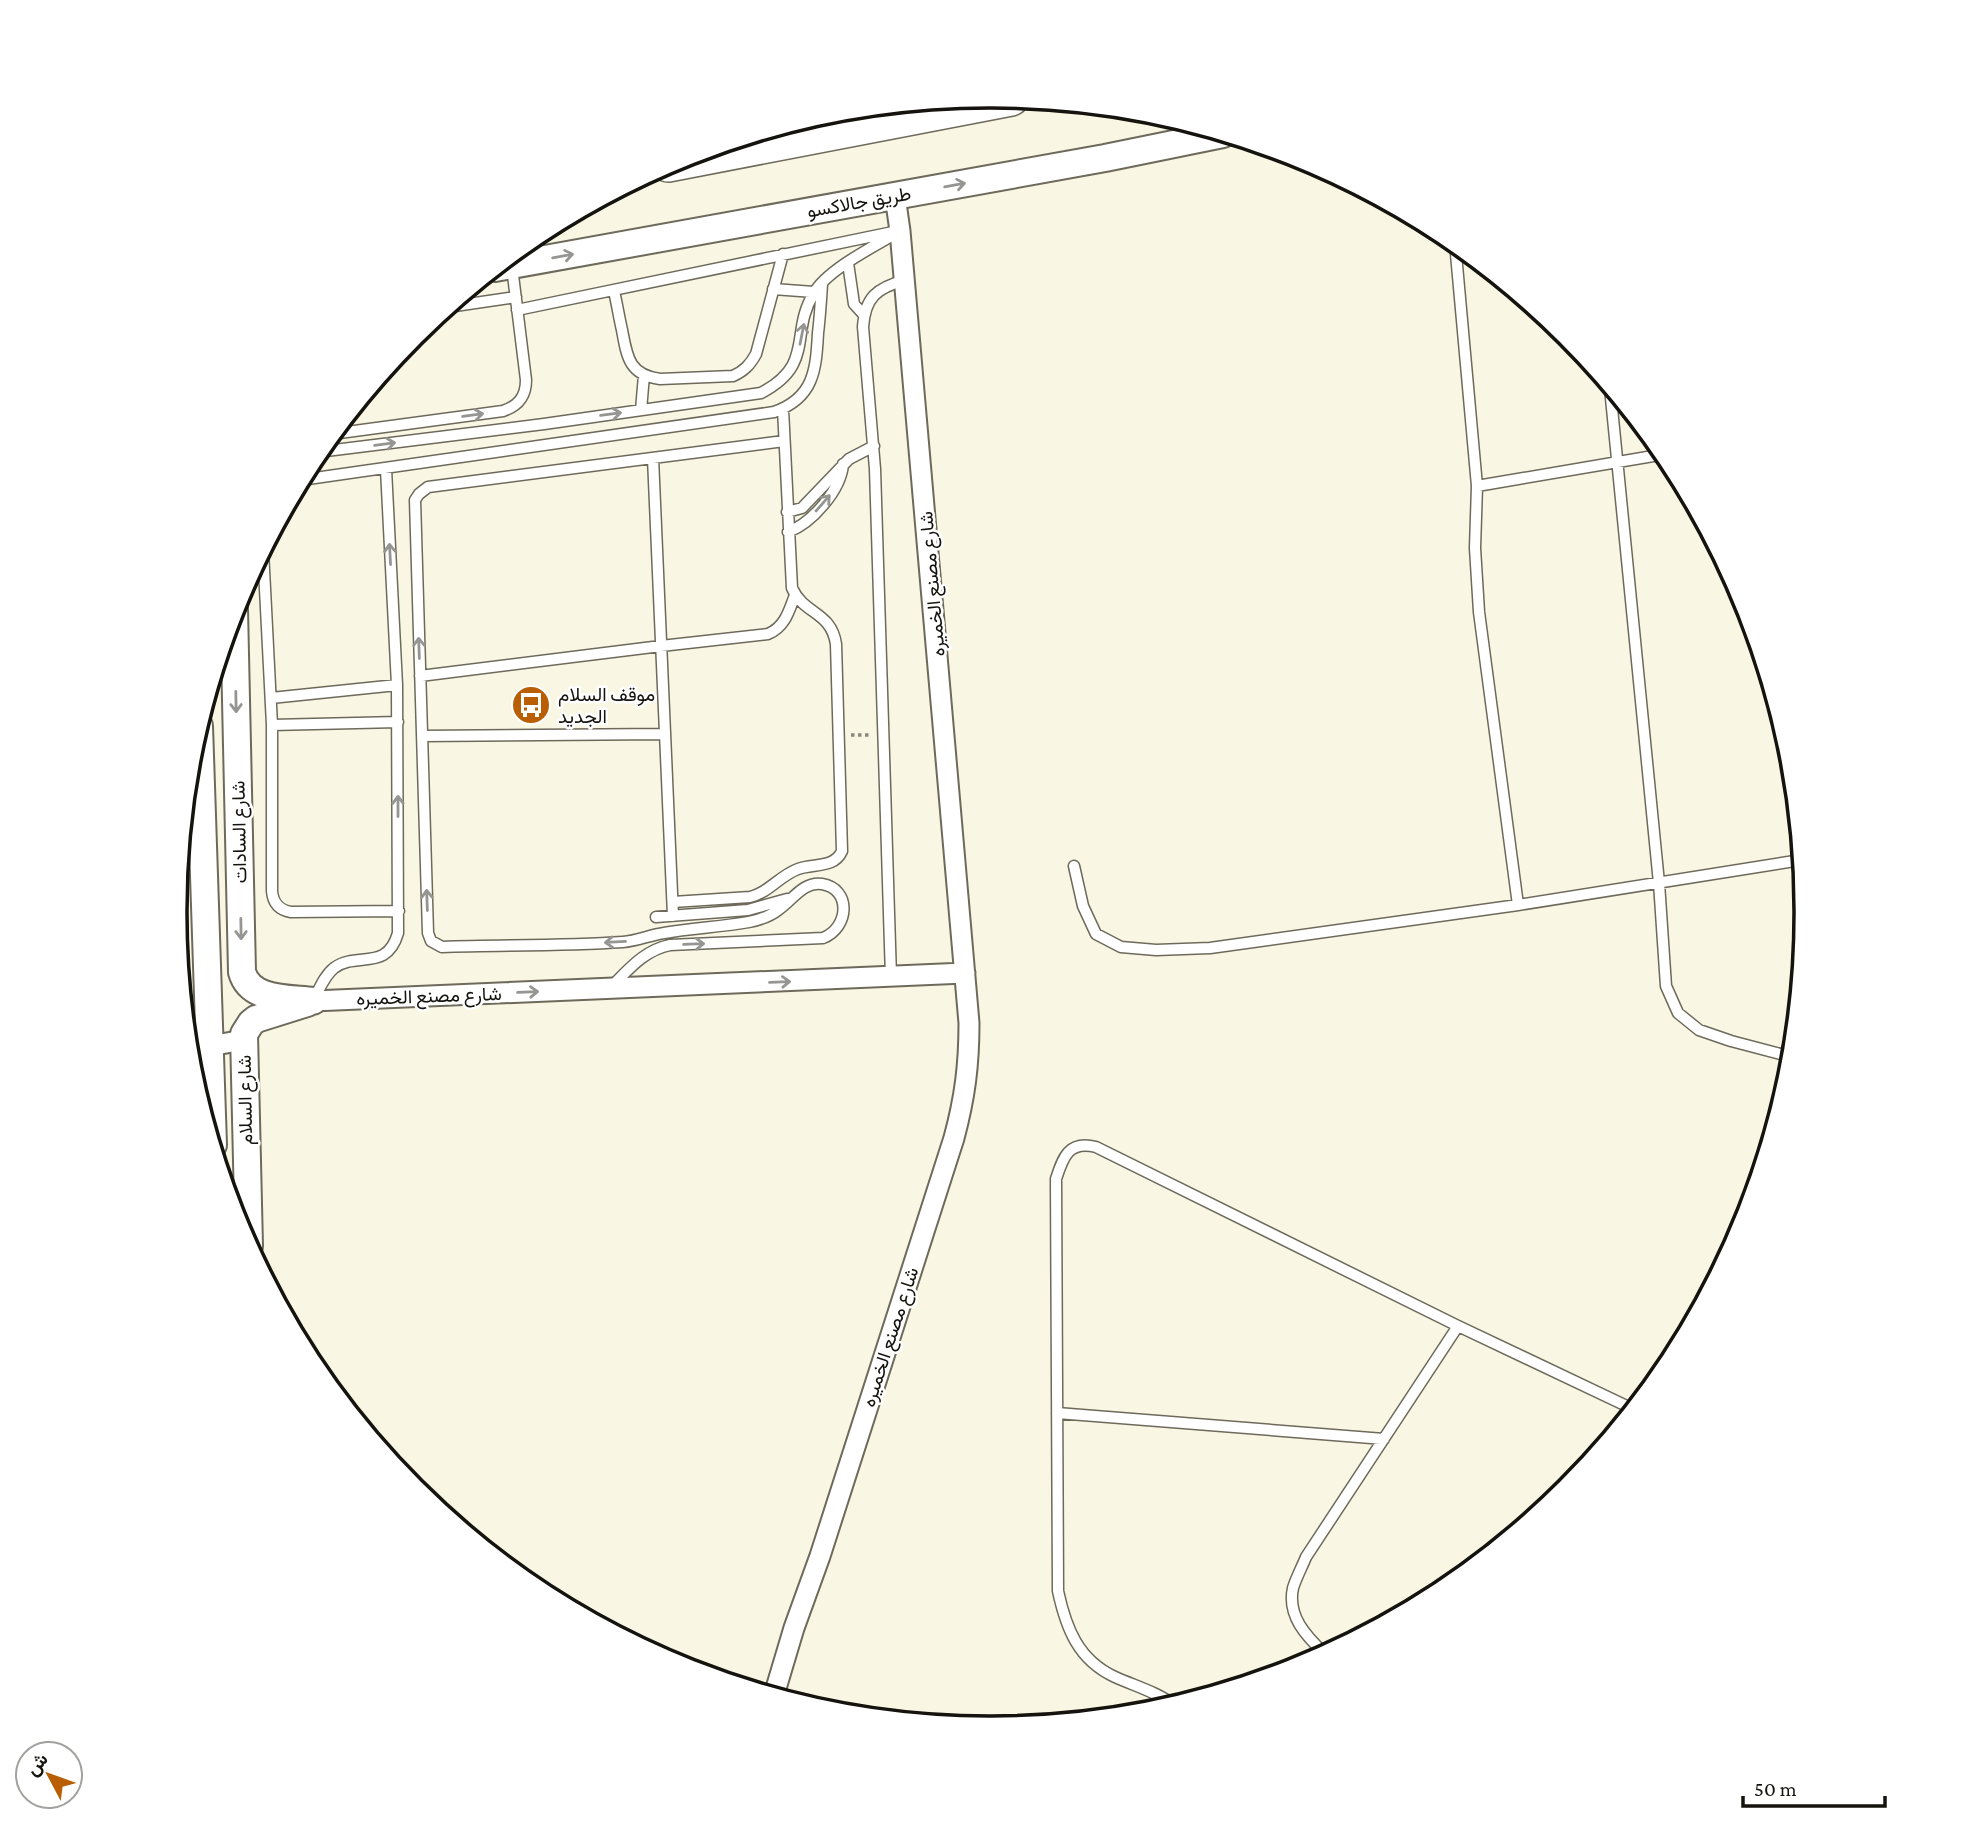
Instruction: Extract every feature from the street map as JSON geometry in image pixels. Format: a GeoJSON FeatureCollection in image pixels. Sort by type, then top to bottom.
{"type":"FeatureCollection","features":[{"type":"Feature","properties":{"kind":"highway"},"geometry":{"type":"LineString","coordinates":[[728,152],[951,109]]}},
{"type":"Feature","properties":{"kind":"street","name":"طريق جالاكسو"},"geometry":{"type":"LineString","coordinates":[[515,265],[1204,138]]}},
{"type":"Feature","properties":{"kind":"street","name":"شارع مصنع الخميره"},"geometry":{"type":"LineString","coordinates":[[777,1686],[954,1138],[964,1100],[969,1061],[970,1023],[905,280],[895,196]]}},
{"type":"Feature","properties":{"kind":"street","name":"شارع السادات"},"geometry":{"type":"LineString","coordinates":[[235,641],[242,972],[244,979],[257,992],[313,1001]]}},
{"type":"Feature","properties":{"kind":"street","name":"شارع السلام"},"geometry":{"type":"LineString","coordinates":[[198,779],[202,810],[199,1048],[202,1069]]}},
{"type":"Feature","properties":{"kind":"street"},"geometry":{"type":"LineString","coordinates":[[202,810],[212,831],[240,867]]}},
{"type":"Feature","properties":{"kind":"street","name":"شارع مصنع الخميره"},"geometry":{"type":"LineString","coordinates":[[313,1001],[965,973]]}},
{"type":"Feature","properties":{"kind":"street","name":"شارع السلام"},"geometry":{"type":"LineString","coordinates":[[248,1219],[243,1040],[247,1028],[256,1019],[313,1001]]}},
{"type":"Feature","properties":{"kind":"street"},"geometry":{"type":"LineString","coordinates":[[199,1048],[243,1040]]}},
{"type":"Feature","properties":{"kind":"lane"},"geometry":{"type":"LineString","coordinates":[[517,310],[900,231]]}},
{"type":"Feature","properties":{"kind":"lane"},"geometry":{"type":"LineString","coordinates":[[334,450],[761,393],[778,384],[795,361],[808,304],[822,282],[900,231]]}},
{"type":"Feature","properties":{"kind":"lane"},"geometry":{"type":"LineString","coordinates":[[614,291],[626,355],[633,367],[644,375],[660,379],[733,376],[741,373],[756,354],[783,254]]}},
{"type":"Feature","properties":{"kind":"lane"},"geometry":{"type":"LineString","coordinates":[[1456,258],[1477,486],[1475,548],[1479,612],[1518,905]]}},
{"type":"Feature","properties":{"kind":"lane"},"geometry":{"type":"LineString","coordinates":[[848,263],[854,304],[864,315]]}},
{"type":"Feature","properties":{"kind":"lane"},"geometry":{"type":"LineString","coordinates":[[346,432],[503,411],[518,404],[526,389],[516,297],[505,272]]}},
{"type":"Feature","properties":{"kind":"lane"},"geometry":{"type":"LineString","coordinates":[[891,977],[874,446],[863,327],[868,303],[876,293],[886,286],[905,280]]}},
{"type":"Feature","properties":{"kind":"lane"},"geometry":{"type":"LineString","coordinates":[[314,478],[783,409],[804,392],[814,373],[822,282]]}},
{"type":"Feature","properties":{"kind":"lane"},"geometry":{"type":"LineString","coordinates":[[773,289],[814,292]]}},
{"type":"Feature","properties":{"kind":"lane"},"geometry":{"type":"LineString","coordinates":[[465,304],[516,297]]}},
{"type":"Feature","properties":{"kind":"lane"},"geometry":{"type":"LineString","coordinates":[[642,410],[644,375]]}},
{"type":"Feature","properties":{"kind":"lane"},"geometry":{"type":"LineString","coordinates":[[1612,403],[1667,986],[1678,1013],[1699,1030],[1781,1054]]}},
{"type":"Feature","properties":{"kind":"lane"},"geometry":{"type":"LineString","coordinates":[[673,902],[761,894],[795,870],[832,862],[840,856],[843,846],[835,636],[827,622],[806,607],[796,595],[791,577],[783,409]]}},
{"type":"Feature","properties":{"kind":"lane"},"geometry":{"type":"LineString","coordinates":[[610,989],[641,957],[660,947],[823,938],[841,924],[844,916],[842,900],[831,887],[823,884],[808,886],[779,910],[761,919],[665,932],[626,941],[442,947],[431,941],[428,933],[415,500],[428,487],[784,441]]}},
{"type":"Feature","properties":{"kind":"lane"},"geometry":{"type":"LineString","coordinates":[[788,512],[802,508],[844,463],[874,446]]}},
{"type":"Feature","properties":{"kind":"lane"},"geometry":{"type":"LineString","coordinates":[[1477,486],[1652,456]]}},
{"type":"Feature","properties":{"kind":"lane"},"geometry":{"type":"LineString","coordinates":[[653,458],[673,916]]}},
{"type":"Feature","properties":{"kind":"lane"},"geometry":{"type":"LineString","coordinates":[[788,532],[810,518],[832,494],[844,463]]}},
{"type":"Feature","properties":{"kind":"lane"},"geometry":{"type":"LineString","coordinates":[[313,1001],[332,969],[345,963],[375,959],[388,953],[398,933],[398,722],[386,469]]}},
{"type":"Feature","properties":{"kind":"lane"},"geometry":{"type":"LineString","coordinates":[[264,570],[272,725],[272,891],[276,905],[291,912],[399,911]]}},
{"type":"Feature","properties":{"kind":"lane"},"geometry":{"type":"LineString","coordinates":[[420,676],[768,634],[785,621],[796,595]]}},
{"type":"Feature","properties":{"kind":"lane"},"geometry":{"type":"LineString","coordinates":[[271,698],[397,685]]}},
{"type":"Feature","properties":{"kind":"lane"},"geometry":{"type":"LineString","coordinates":[[272,725],[398,722]]}},
{"type":"Feature","properties":{"kind":"lane"},"geometry":{"type":"LineString","coordinates":[[422,736],[665,734]]}},
{"type":"Feature","properties":{"kind":"lane"},"geometry":{"type":"LineString","coordinates":[[1074,866],[1083,906],[1096,934],[1121,947],[1156,950],[1210,948],[1518,905],[1792,861]]}},
{"type":"Feature","properties":{"kind":"lane"},"geometry":{"type":"LineString","coordinates":[[656,917],[762,907],[794,896]]}},
{"type":"Feature","properties":{"kind":"lane"},"geometry":{"type":"LineString","coordinates":[[727,912],[728,925]]}},
{"type":"Feature","properties":{"kind":"lane"},"geometry":{"type":"LineString","coordinates":[[1159,1697],[1111,1675],[1092,1661],[1076,1643],[1064,1619],[1058,1591],[1056,1179],[1068,1152],[1078,1145],[1096,1147],[1625,1405]]}},
{"type":"Feature","properties":{"kind":"lane"},"geometry":{"type":"LineString","coordinates":[[1316,1646],[1306,1636],[1294,1613],[1293,1589],[1306,1557],[1458,1326]]}},
{"type":"Feature","properties":{"kind":"lane"},"geometry":{"type":"LineString","coordinates":[[1058,1413],[1384,1439]]}},
{"type":"Feature","properties":{"kind":"path"},"geometry":{"type":"LineString","coordinates":[[839,734],[884,735]]}},
{"type":"Feature","properties":{"kind":"place","name":"موقف السلام الجديد"},"geometry":{"type":"Point","coordinates":[531,705]}}]}
